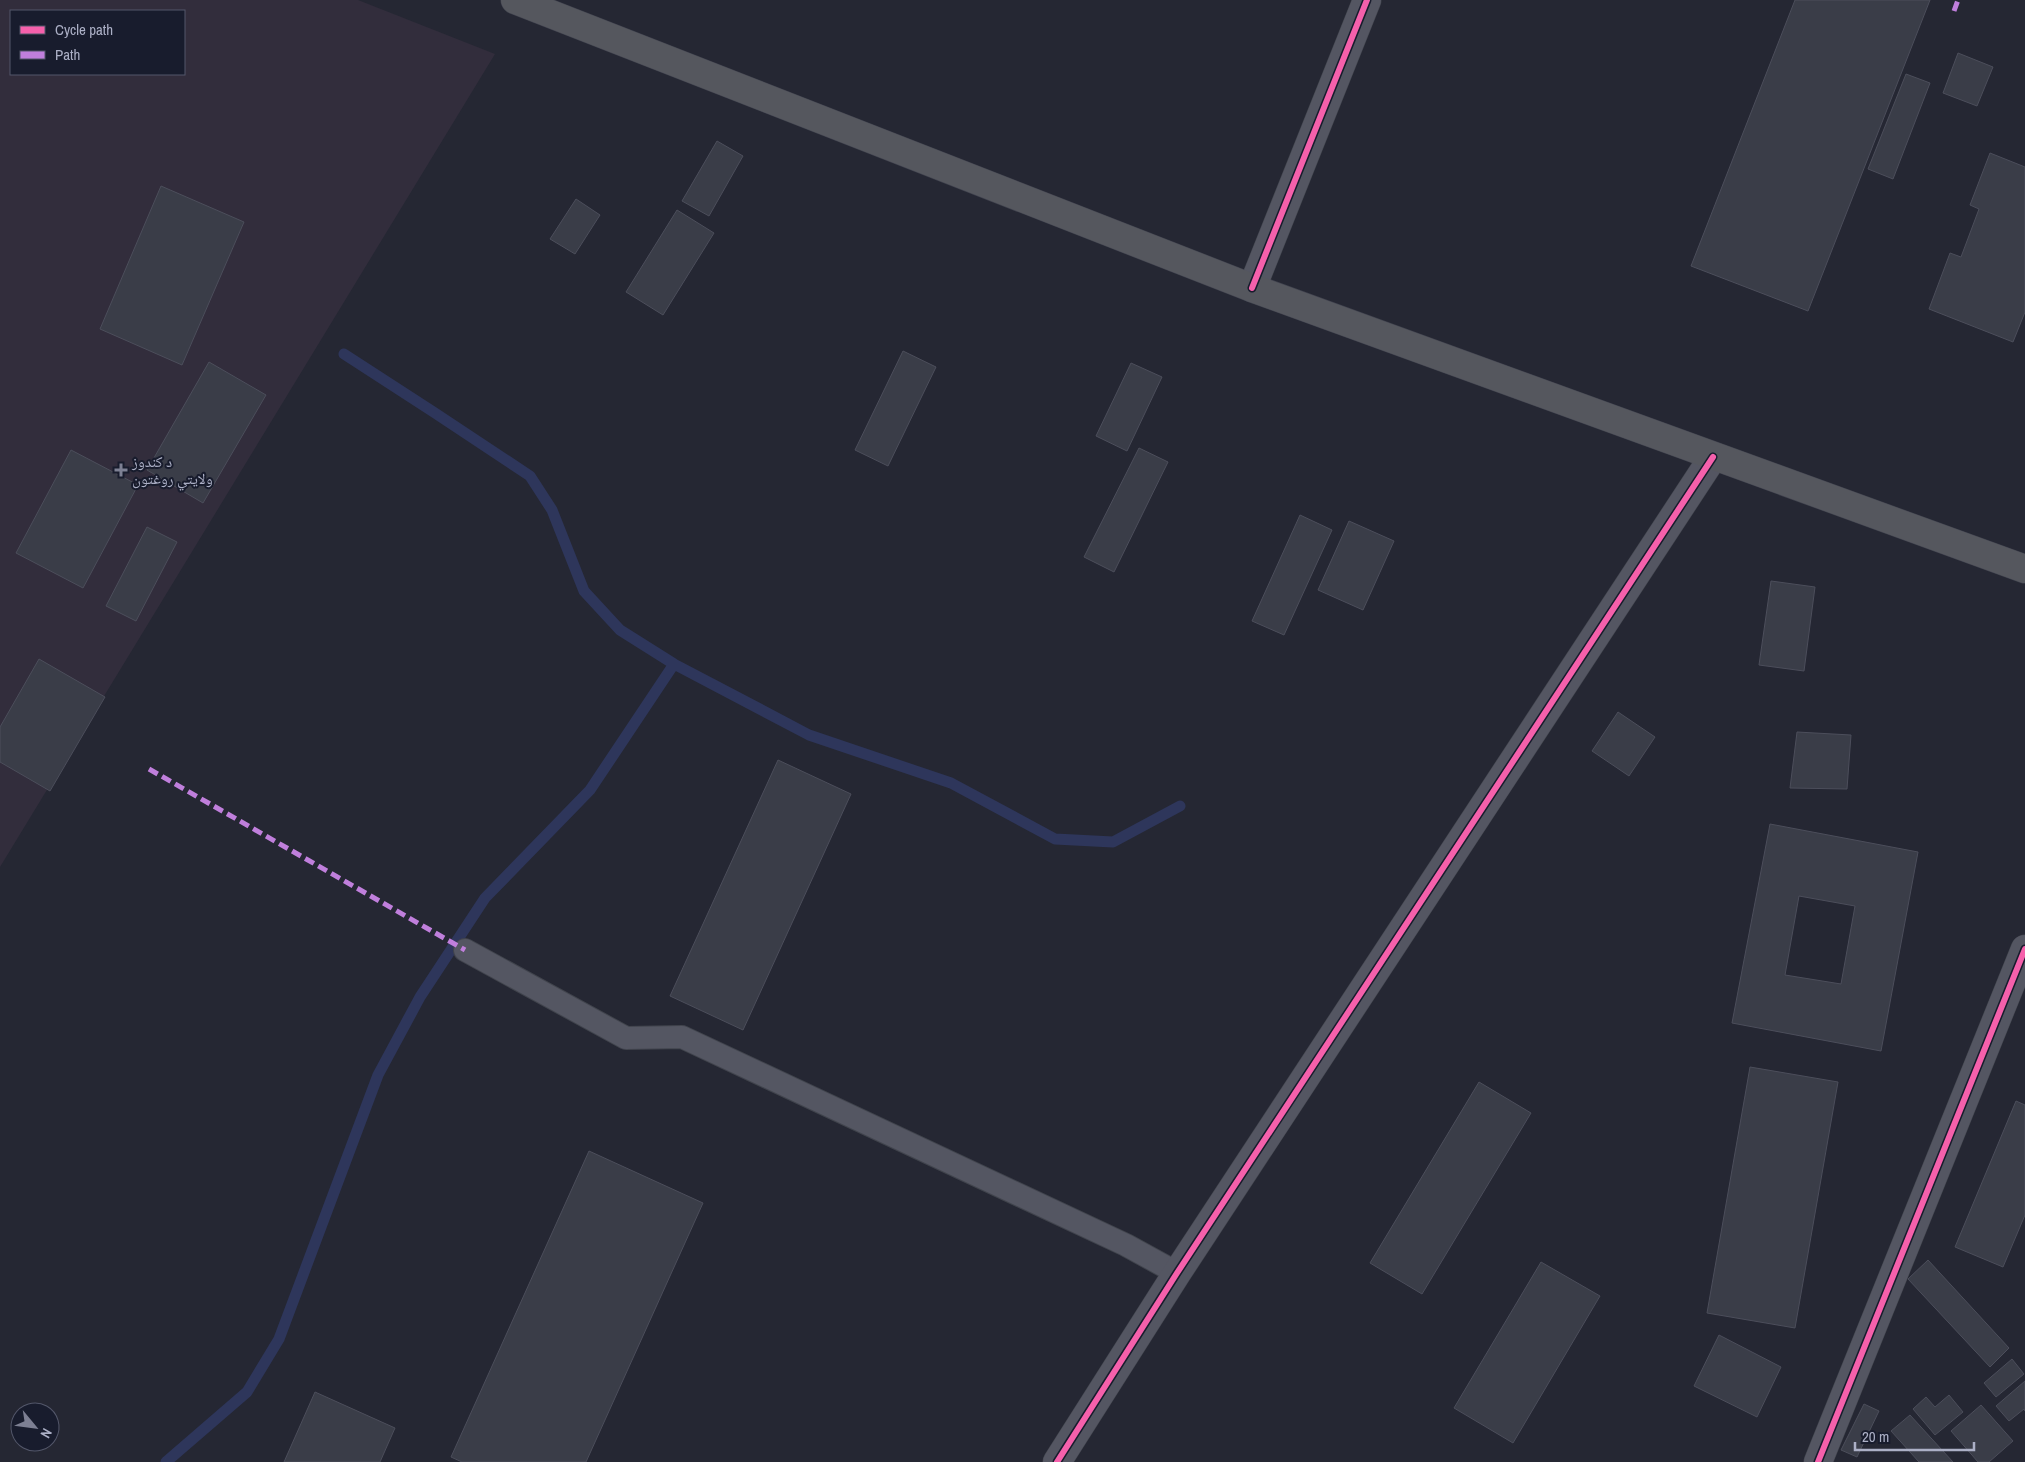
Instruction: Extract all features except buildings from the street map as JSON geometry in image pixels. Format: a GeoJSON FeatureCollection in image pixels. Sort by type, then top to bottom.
{"type":"FeatureCollection","features":[{"type":"Feature","properties":{"kind":"highway"},"geometry":{"type":"LineString","coordinates":[[515,0],[1252,288],[2025,569]]}},
{"type":"Feature","properties":{"kind":"street"},"geometry":{"type":"LineString","coordinates":[[1252,288],[1367,0]]}},
{"type":"Feature","properties":{"kind":"street"},"geometry":{"type":"LineString","coordinates":[[1057,1462],[1177,1272],[1713,457]]}},
{"type":"Feature","properties":{"kind":"street"},"geometry":{"type":"LineString","coordinates":[[1818,1462],[2025,950]]}},
{"type":"Feature","properties":{"kind":"lane"},"geometry":{"type":"LineString","coordinates":[[465,950],[626,1038],[682,1037],[1126,1245],[1177,1272]]}},
{"type":"Feature","properties":{"kind":"shaded area","name":"د کندوز ولایتي روغتون"},"geometry":{"type":"Polygon","coordinates":[[[0,0],[358,0],[495,54],[0,867],[0,0]]]}},
{"type":"Feature","properties":{"kind":"waterway"},"geometry":{"type":"LineString","coordinates":[[344,354],[530,476],[552,510],[584,591],[620,630],[674,664],[809,735],[951,783],[1055,839],[1113,842],[1180,806]]}},
{"type":"Feature","properties":{"kind":"waterway"},"geometry":{"type":"LineString","coordinates":[[166,1462],[247,1392],[279,1339],[378,1075],[420,997],[485,898],[590,790],[674,664]]}},
{"type":"Feature","properties":{"kind":"marked path"},"geometry":{"type":"LineString","coordinates":[[1954,11],[1958,0]]}},
{"type":"Feature","properties":{"kind":"marked path"},"geometry":{"type":"LineString","coordinates":[[149,769],[465,950]]}},
{"type":"Feature","properties":{"kind":"cycle path"},"geometry":{"type":"LineString","coordinates":[[1252,288],[1367,0]]}},
{"type":"Feature","properties":{"kind":"cycle path"},"geometry":{"type":"LineString","coordinates":[[1057,1462],[1177,1273],[1713,457]]}},
{"type":"Feature","properties":{"kind":"cycle path"},"geometry":{"type":"LineString","coordinates":[[1818,1462],[2025,949]]}},
{"type":"Feature","properties":{"kind":"place","name":"د کندوز ولایتي روغتون"},"geometry":{"type":"Point","coordinates":[121,470]}}]}
